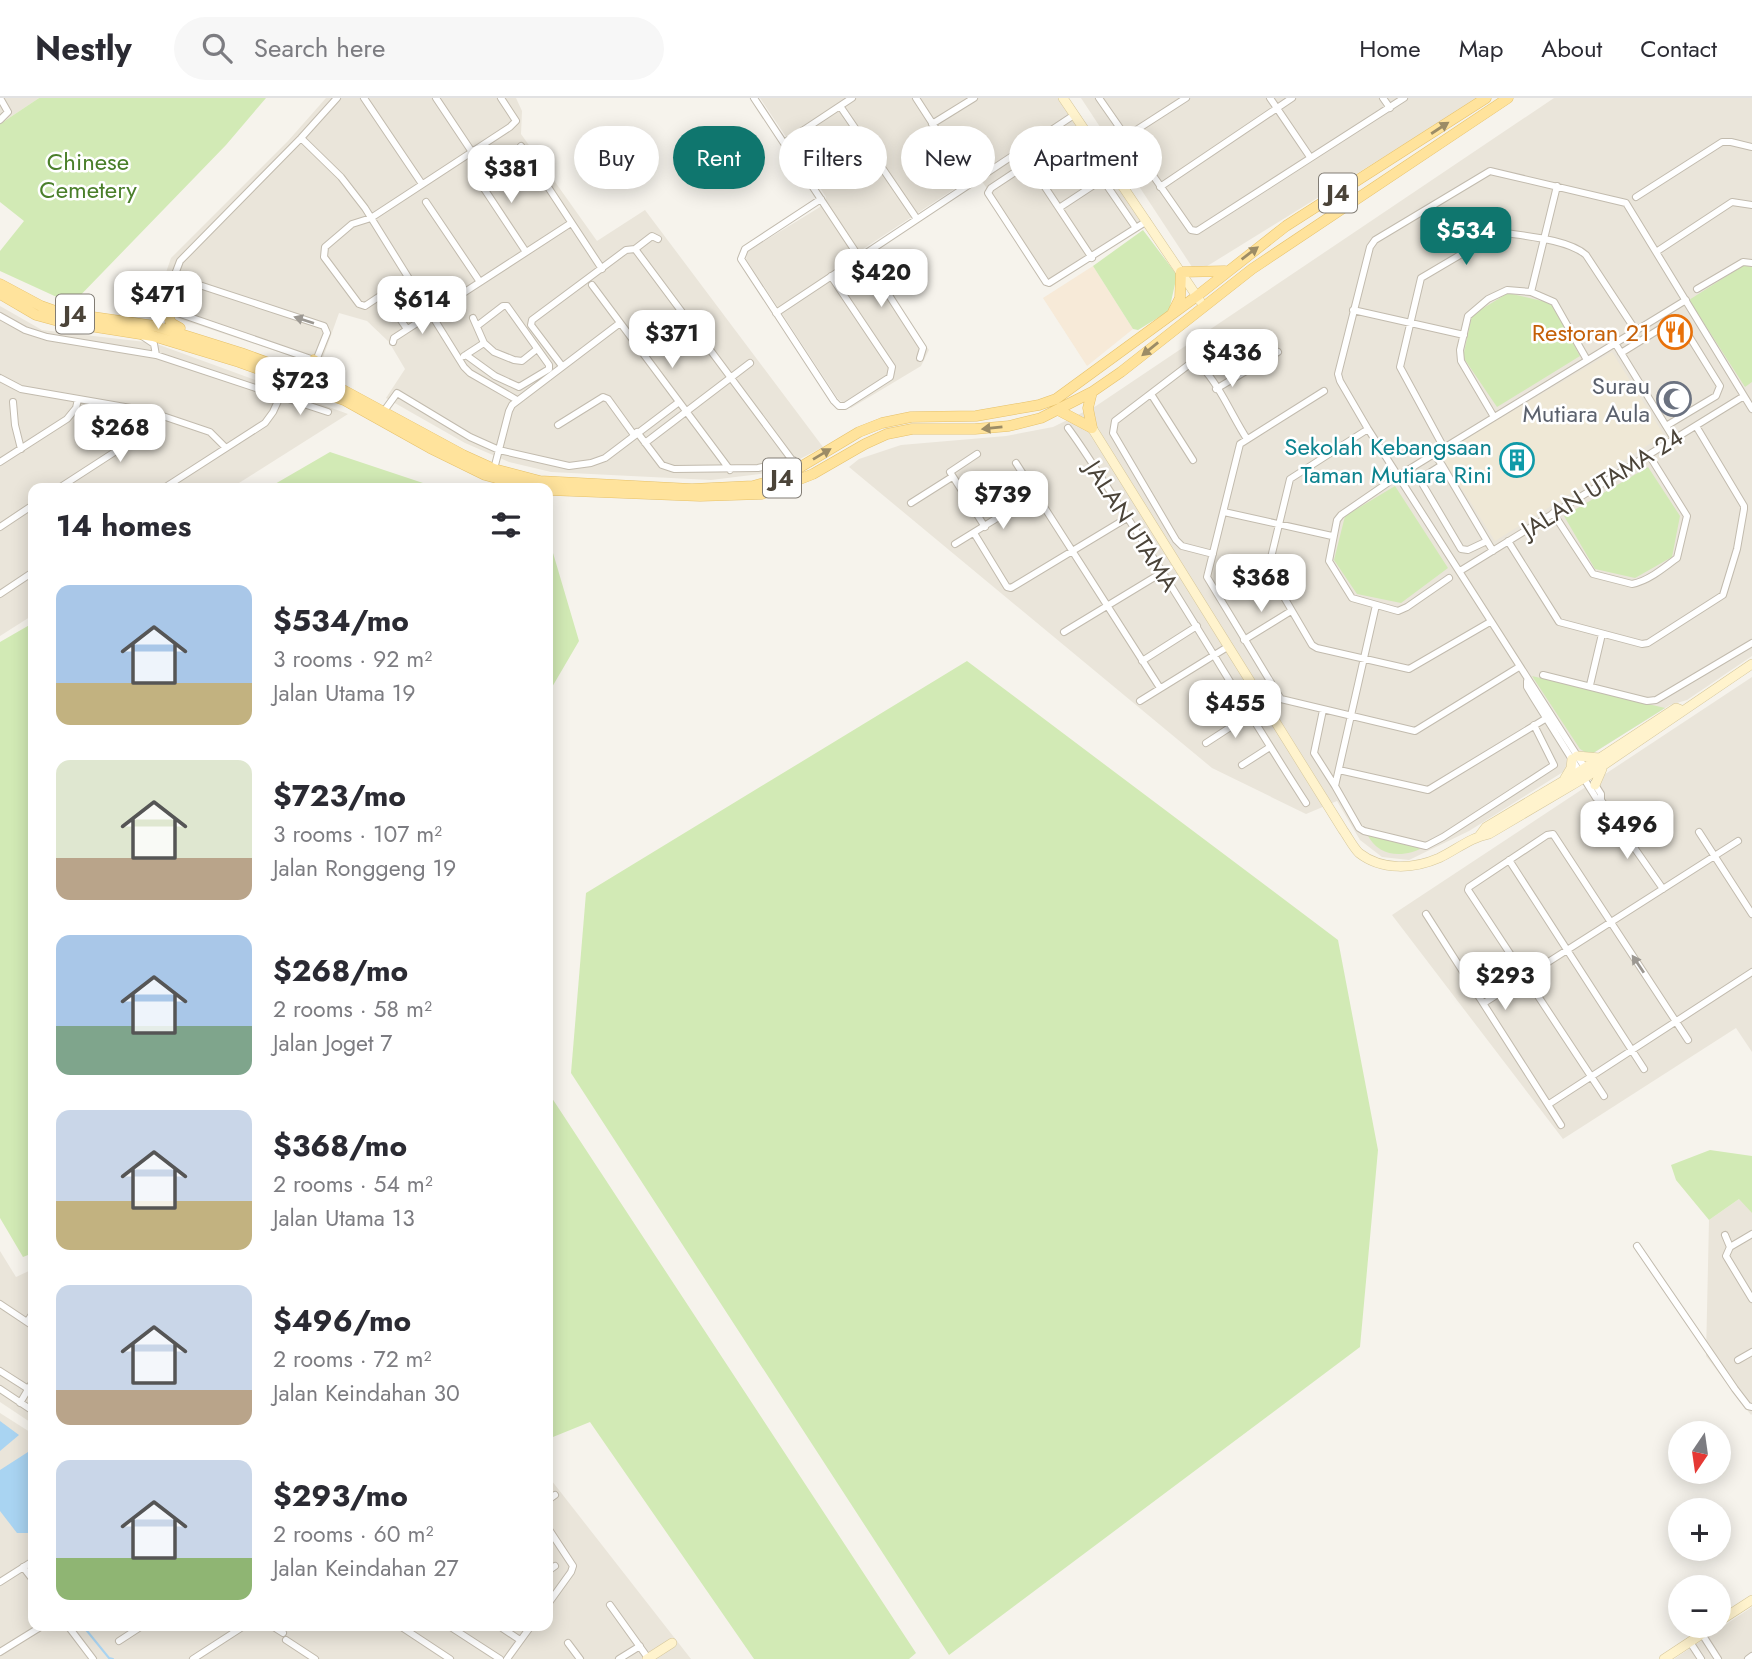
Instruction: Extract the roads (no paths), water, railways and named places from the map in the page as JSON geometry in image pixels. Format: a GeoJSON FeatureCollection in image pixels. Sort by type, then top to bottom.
{"type":"FeatureCollection","features":[{"type":"Feature","properties":{"kind":"main road","name":"J4"},"geometry":{"type":"LineString","coordinates":[[156,332],[343,390],[463,454],[489,472],[540,481],[704,489],[765,484],[782,478],[796,464],[881,423],[911,417],[986,415],[1039,405],[1056,398],[1172,315],[1286,226],[1486,98]]}},
{"type":"Feature","properties":{"kind":"main road","name":"J4"},"geometry":{"type":"LineString","coordinates":[[553,490],[700,496],[762,494],[813,474],[887,434],[912,429],[1009,426],[1041,418],[1092,392],[1252,269],[1508,98]]}},
{"type":"Feature","properties":{"kind":"main road"},"geometry":{"type":"LineString","coordinates":[[1331,198],[1313,213],[1309,221],[1341,211]]}},
{"type":"Feature","properties":{"kind":"main road"},"geometry":{"type":"LineString","coordinates":[[1172,315],[1180,298],[1181,272],[1210,273],[1229,270]]}},
{"type":"Feature","properties":{"kind":"main road","name":"J4"},"geometry":{"type":"LineString","coordinates":[[0,284],[58,312],[214,343],[254,357],[344,400],[459,462],[517,483]]}},
{"type":"Feature","properties":{"kind":"main road","name":"J4"},"geometry":{"type":"LineString","coordinates":[[0,294],[36,315],[58,321],[126,326]]}},
{"type":"Feature","properties":{"kind":"main road"},"geometry":{"type":"LineString","coordinates":[[126,326],[152,320],[164,310],[171,323],[214,343]]}},
{"type":"Feature","properties":{"kind":"main road"},"geometry":{"type":"LineString","coordinates":[[254,357],[307,369],[310,369],[314,360]]}},
{"type":"Feature","properties":{"kind":"main road"},"geometry":{"type":"LineString","coordinates":[[1092,392],[1088,408],[1092,428]]}},
{"type":"Feature","properties":{"kind":"main road"},"geometry":{"type":"LineString","coordinates":[[1058,410],[1092,428]]}},
{"type":"Feature","properties":{"kind":"street"},"geometry":{"type":"LineString","coordinates":[[0,98],[8,113],[0,120]]}},
{"type":"Feature","properties":{"kind":"street"},"geometry":{"type":"LineString","coordinates":[[156,332],[180,261],[302,138],[337,98]]}},
{"type":"Feature","properties":{"kind":"street"},"geometry":{"type":"LineString","coordinates":[[364,98],[422,184]]}},
{"type":"Feature","properties":{"kind":"street"},"geometry":{"type":"LineString","coordinates":[[436,98],[472,152]]}},
{"type":"Feature","properties":{"kind":"street"},"geometry":{"type":"LineString","coordinates":[[407,329],[383,293],[365,306],[359,304],[324,257],[325,247],[352,224],[371,218],[516,121],[501,98]]}},
{"type":"Feature","properties":{"kind":"street"},"geometry":{"type":"LineString","coordinates":[[754,98],[779,136]]}},
{"type":"Feature","properties":{"kind":"street"},"geometry":{"type":"LineString","coordinates":[[809,126],[852,98]]}},
{"type":"Feature","properties":{"kind":"street"},"geometry":{"type":"LineString","coordinates":[[916,98],[932,124],[974,98]]}},
{"type":"Feature","properties":{"kind":"street"},"geometry":{"type":"LineString","coordinates":[[1063,98],[1203,306]]}},
{"type":"Feature","properties":{"kind":"street"},"geometry":{"type":"LineString","coordinates":[[1099,98],[1120,126]]}},
{"type":"Feature","properties":{"kind":"street"},"geometry":{"type":"LineString","coordinates":[[1143,126],[1186,98]]}},
{"type":"Feature","properties":{"kind":"street"},"geometry":{"type":"LineString","coordinates":[[1270,98],[1310,158]]}},
{"type":"Feature","properties":{"kind":"street"},"geometry":{"type":"LineString","coordinates":[[1162,186],[1292,98]]}},
{"type":"Feature","properties":{"kind":"street"},"geometry":{"type":"LineString","coordinates":[[1383,98],[1390,108]]}},
{"type":"Feature","properties":{"kind":"street"},"geometry":{"type":"LineString","coordinates":[[1161,189],[1191,230],[1197,231],[1405,98]]}},
{"type":"Feature","properties":{"kind":"street"},"geometry":{"type":"LineString","coordinates":[[839,106],[916,219]]}},
{"type":"Feature","properties":{"kind":"street"},"geometry":{"type":"LineString","coordinates":[[995,168],[1074,115]]}},
{"type":"Feature","properties":{"kind":"street"},"geometry":{"type":"LineString","coordinates":[[302,138],[341,177],[371,218],[431,314],[463,357],[470,373],[517,400]]}},
{"type":"Feature","properties":{"kind":"street"},"geometry":{"type":"LineString","coordinates":[[1636,197],[1722,142],[1752,147]]}},
{"type":"Feature","properties":{"kind":"street"},"geometry":{"type":"LineString","coordinates":[[521,146],[602,269]]}},
{"type":"Feature","properties":{"kind":"street"},"geometry":{"type":"LineString","coordinates":[[998,166],[1006,178]]}},
{"type":"Feature","properties":{"kind":"street"},"geometry":{"type":"LineString","coordinates":[[473,172],[526,253]]}},
{"type":"Feature","properties":{"kind":"street"},"geometry":{"type":"LineString","coordinates":[[1663,889],[1601,800],[1596,798],[1593,787],[1532,684],[1527,681],[1460,571],[1367,429],[1340,381],[1338,374],[1370,247],[1375,240],[1484,173],[1500,173],[1626,203],[1752,409]]}},
{"type":"Feature","properties":{"kind":"street"},"geometry":{"type":"LineString","coordinates":[[1009,176],[991,188],[989,196],[1046,282],[1052,283],[1147,222]]}},
{"type":"Feature","properties":{"kind":"street"},"geometry":{"type":"LineString","coordinates":[[1531,292],[1557,186]]}},
{"type":"Feature","properties":{"kind":"street"},"geometry":{"type":"LineString","coordinates":[[814,189],[923,348],[920,358]]}},
{"type":"Feature","properties":{"kind":"street"},"geometry":{"type":"LineString","coordinates":[[776,313],[962,189]]}},
{"type":"Feature","properties":{"kind":"street"},"geometry":{"type":"LineString","coordinates":[[1046,189],[1092,258]]}},
{"type":"Feature","properties":{"kind":"street"},"geometry":{"type":"LineString","coordinates":[[1059,208],[1088,189]]}},
{"type":"Feature","properties":{"kind":"street"},"geometry":{"type":"LineString","coordinates":[[1110,189],[1136,228]]}},
{"type":"Feature","properties":{"kind":"street"},"geometry":{"type":"LineString","coordinates":[[821,199],[745,250],[741,256],[743,263],[839,406],[849,404],[890,377],[892,368],[831,276]]}},
{"type":"Feature","properties":{"kind":"street"},"geometry":{"type":"LineString","coordinates":[[426,202],[480,282]]}},
{"type":"Feature","properties":{"kind":"street"},"geometry":{"type":"LineString","coordinates":[[1656,252],[1732,202],[1752,205]]}},
{"type":"Feature","properties":{"kind":"street"},"geometry":{"type":"LineString","coordinates":[[393,342],[394,338],[407,329],[571,223]]}},
{"type":"Feature","properties":{"kind":"street"},"geometry":{"type":"LineString","coordinates":[[1444,448],[1400,367],[1421,278],[1499,232],[1544,240],[1581,250],[1636,331]]}},
{"type":"Feature","properties":{"kind":"street"},"geometry":{"type":"LineString","coordinates":[[562,366],[531,322],[626,250],[635,249],[652,236],[658,239]]}},
{"type":"Feature","properties":{"kind":"street"},"geometry":{"type":"LineString","coordinates":[[635,249],[796,464]]}},
{"type":"Feature","properties":{"kind":"street"},"geometry":{"type":"LineString","coordinates":[[1697,289],[1743,262],[1752,263]]}},
{"type":"Feature","properties":{"kind":"street"},"geometry":{"type":"LineString","coordinates":[[164,310],[314,360],[327,333],[324,327],[174,277]]}},
{"type":"Feature","properties":{"kind":"street"},"geometry":{"type":"LineString","coordinates":[[592,285],[730,470]]}},
{"type":"Feature","properties":{"kind":"street"},"geometry":{"type":"LineString","coordinates":[[1494,417],[1461,361],[1468,316],[1488,299],[1507,290],[1531,292],[1554,302],[1587,360]]}},
{"type":"Feature","properties":{"kind":"street"},"geometry":{"type":"LineString","coordinates":[[1398,476],[1686,300]]}},
{"type":"Feature","properties":{"kind":"street"},"geometry":{"type":"LineString","coordinates":[[463,357],[519,387],[550,367],[507,306],[503,306],[477,326]]}},
{"type":"Feature","properties":{"kind":"street"},"geometry":{"type":"LineString","coordinates":[[1353,310],[1464,335]]}},
{"type":"Feature","properties":{"kind":"street"},"geometry":{"type":"LineString","coordinates":[[0,316],[26,330],[47,337],[156,355],[328,412]]}},
{"type":"Feature","properties":{"kind":"street"},"geometry":{"type":"LineString","coordinates":[[473,318],[484,343],[495,352],[522,361],[537,349]]}},
{"type":"Feature","properties":{"kind":"street"},"geometry":{"type":"LineString","coordinates":[[1621,353],[1671,322],[1684,328],[1720,386],[1716,396],[1667,426]]}},
{"type":"Feature","properties":{"kind":"street"},"geometry":{"type":"LineString","coordinates":[[489,472],[499,450],[509,411],[517,400],[620,323]]}},
{"type":"Feature","properties":{"kind":"street"},"geometry":{"type":"LineString","coordinates":[[126,326],[154,344],[156,355]]}},
{"type":"Feature","properties":{"kind":"street"},"geometry":{"type":"LineString","coordinates":[[463,357],[484,343]]}},
{"type":"Feature","properties":{"kind":"street"},"geometry":{"type":"LineString","coordinates":[[1615,343],[1674,439]]}},
{"type":"Feature","properties":{"kind":"street"},"geometry":{"type":"LineString","coordinates":[[1216,389],[1278,352]]}},
{"type":"Feature","properties":{"kind":"street"},"geometry":{"type":"LineString","coordinates":[[645,443],[750,363]]}},
{"type":"Feature","properties":{"kind":"street"},"geometry":{"type":"LineString","coordinates":[[1213,554],[1182,546],[1176,540],[1113,433],[1115,421],[1191,363],[1200,365],[1247,439]]}},
{"type":"Feature","properties":{"kind":"street"},"geometry":{"type":"LineString","coordinates":[[172,483],[265,423],[271,417],[290,375]]}},
{"type":"Feature","properties":{"kind":"street"},"geometry":{"type":"LineString","coordinates":[[0,378],[20,389],[143,410],[210,432],[226,448]]}},
{"type":"Feature","properties":{"kind":"street"},"geometry":{"type":"LineString","coordinates":[[1324,391],[1240,444],[1207,580],[1281,699],[1415,732],[1519,667]]}},
{"type":"Feature","properties":{"kind":"street"},"geometry":{"type":"LineString","coordinates":[[384,411],[397,393],[470,437],[499,450],[578,466],[605,458],[679,402]]}},
{"type":"Feature","properties":{"kind":"street"},"geometry":{"type":"LineString","coordinates":[[1151,394],[1193,460]]}},
{"type":"Feature","properties":{"kind":"street","name":"JALAN UTAMA 24"},"geometry":{"type":"LineString","coordinates":[[1460,571],[1744,396]]}},
{"type":"Feature","properties":{"kind":"street"},"geometry":{"type":"LineString","coordinates":[[558,425],[603,397],[608,399],[662,465],[668,468],[730,470],[796,464]]}},
{"type":"Feature","properties":{"kind":"street"},"geometry":{"type":"LineString","coordinates":[[0,462],[67,419],[76,408],[78,399]]}},
{"type":"Feature","properties":{"kind":"street"},"geometry":{"type":"LineString","coordinates":[[13,402],[21,449]]}},
{"type":"Feature","properties":{"kind":"street"},"geometry":{"type":"LineString","coordinates":[[67,483],[130,442],[143,410]]}},
{"type":"Feature","properties":{"kind":"street"},"geometry":{"type":"LineString","coordinates":[[1508,541],[1556,619],[1602,634],[1642,644],[1648,643],[1725,592],[1737,549],[1744,506],[1696,426]]}},
{"type":"Feature","properties":{"kind":"street","name":"JALAN UTAMA"},"geometry":{"type":"LineString","coordinates":[[1068,428],[1216,655],[1249,715],[1306,803]]}},
{"type":"Feature","properties":{"kind":"street"},"geometry":{"type":"LineString","coordinates":[[1092,428],[1358,852],[1377,862],[1398,867],[1420,865],[1439,858],[1480,835],[1486,827],[1585,773],[1679,715],[1681,710],[1752,664]]}},
{"type":"Feature","properties":{"kind":"street"},"geometry":{"type":"LineString","coordinates":[[1367,429],[1290,479],[1268,570],[1312,645],[1409,668],[1490,622]]}},
{"type":"Feature","properties":{"kind":"street"},"geometry":{"type":"LineString","coordinates":[[911,503],[977,454]]}},
{"type":"Feature","properties":{"kind":"street"},"geometry":{"type":"LineString","coordinates":[[1434,454],[1493,551]]}},
{"type":"Feature","properties":{"kind":"street"},"geometry":{"type":"LineString","coordinates":[[1553,513],[1593,574],[1632,584],[1658,572],[1677,558],[1687,516],[1648,455]]}},
{"type":"Feature","properties":{"kind":"street"},"geometry":{"type":"LineString","coordinates":[[1016,463],[1160,688]]}},
{"type":"Feature","properties":{"kind":"street"},"geometry":{"type":"LineString","coordinates":[[1442,465],[1426,475],[1423,485],[1461,549],[1468,550],[1487,541]]}},
{"type":"Feature","properties":{"kind":"street"},"geometry":{"type":"LineString","coordinates":[[951,475],[985,527]]}},
{"type":"Feature","properties":{"kind":"street"},"geometry":{"type":"LineString","coordinates":[[1389,482],[1341,515],[1332,537],[1329,561],[1347,593],[1352,598],[1398,611],[1449,578]]}},
{"type":"Feature","properties":{"kind":"street"},"geometry":{"type":"LineString","coordinates":[[955,544],[1036,494]]}},
{"type":"Feature","properties":{"kind":"street"},"geometry":{"type":"LineString","coordinates":[[0,527],[28,508]]}},
{"type":"Feature","properties":{"kind":"street"},"geometry":{"type":"LineString","coordinates":[[1224,512],[1332,537]]}},
{"type":"Feature","properties":{"kind":"street"},"geometry":{"type":"LineString","coordinates":[[974,533],[1009,587],[1127,518]]}},
{"type":"Feature","properties":{"kind":"street"},"geometry":{"type":"LineString","coordinates":[[1064,632],[1163,572]]}},
{"type":"Feature","properties":{"kind":"street"},"geometry":{"type":"LineString","coordinates":[[0,594],[28,575]]}},
{"type":"Feature","properties":{"kind":"street"},"geometry":{"type":"LineString","coordinates":[[1335,786],[1376,605]]}},
{"type":"Feature","properties":{"kind":"street"},"geometry":{"type":"LineString","coordinates":[[1244,640],[1291,611]]}},
{"type":"Feature","properties":{"kind":"street"},"geometry":{"type":"LineString","coordinates":[[1142,661],[1197,626]]}},
{"type":"Feature","properties":{"kind":"street"},"geometry":{"type":"LineString","coordinates":[[1590,685],[1602,634]]}},
{"type":"Feature","properties":{"kind":"street"},"geometry":{"type":"LineString","coordinates":[[1543,675],[1647,701],[1656,700],[1752,643]]}},
{"type":"Feature","properties":{"kind":"street"},"geometry":{"type":"LineString","coordinates":[[1140,701],[1229,646]]}},
{"type":"Feature","properties":{"kind":"street"},"geometry":{"type":"LineString","coordinates":[[1322,710],[1314,753],[1359,828],[1426,846],[1551,769],[1555,762],[1534,725]]}},
{"type":"Feature","properties":{"kind":"street"},"geometry":{"type":"LineString","coordinates":[[1206,743],[1249,715]]}},
{"type":"Feature","properties":{"kind":"street"},"geometry":{"type":"LineString","coordinates":[[1339,770],[1428,790],[1549,716]]}},
{"type":"Feature","properties":{"kind":"street"},"geometry":{"type":"LineString","coordinates":[[1242,765],[1270,747]]}},
{"type":"Feature","properties":{"kind":"street"},"geometry":{"type":"LineString","coordinates":[[1564,785],[1575,757]]}},
{"type":"Feature","properties":{"kind":"street"},"geometry":{"type":"LineString","coordinates":[[1575,757],[1604,760]]}},
{"type":"Feature","properties":{"kind":"street"},"geometry":{"type":"LineString","coordinates":[[1593,787],[1604,760]]}},
{"type":"Feature","properties":{"kind":"street"},"geometry":{"type":"LineString","coordinates":[[1564,785],[1593,787]]}},
{"type":"Feature","properties":{"kind":"street"},"geometry":{"type":"LineString","coordinates":[[1699,832],[1752,914]]}},
{"type":"Feature","properties":{"kind":"street"},"geometry":{"type":"LineString","coordinates":[[1604,1096],[1469,892],[1469,887],[1509,860],[1547,835],[1553,834],[1688,1040]]}},
{"type":"Feature","properties":{"kind":"street"},"geometry":{"type":"LineString","coordinates":[[1484,1003],[1738,841]]}},
{"type":"Feature","properties":{"kind":"street"},"geometry":{"type":"LineString","coordinates":[[1509,860],[1644,1069]]}},
{"type":"Feature","properties":{"kind":"street"},"geometry":{"type":"LineString","coordinates":[[1426,914],[1561,1125]]}},
{"type":"Feature","properties":{"kind":"street"},"geometry":{"type":"LineString","coordinates":[[1549,1104],[1752,972]]}},
{"type":"Feature","properties":{"kind":"street"},"geometry":{"type":"LineString","coordinates":[[1725,1234],[1730,1247]]}},
{"type":"Feature","properties":{"kind":"street"},"geometry":{"type":"LineString","coordinates":[[1752,1234],[1730,1247],[1726,1256],[1752,1299]]}},
{"type":"Feature","properties":{"kind":"street"},"geometry":{"type":"LineString","coordinates":[[1637,1246],[1750,1407]]}},
{"type":"Feature","properties":{"kind":"street"},"geometry":{"type":"LineString","coordinates":[[0,1304],[28,1323]]}},
{"type":"Feature","properties":{"kind":"street"},"geometry":{"type":"LineString","coordinates":[[1738,1360],[1752,1352]]}},
{"type":"Feature","properties":{"kind":"street"},"geometry":{"type":"LineString","coordinates":[[0,1371],[28,1388]]}},
{"type":"Feature","properties":{"kind":"street"},"geometry":{"type":"LineString","coordinates":[[0,1389],[28,1408]]}},
{"type":"Feature","properties":{"kind":"street"},"geometry":{"type":"LineString","coordinates":[[20,1403],[28,1394]]}},
{"type":"Feature","properties":{"kind":"street"},"geometry":{"type":"LineString","coordinates":[[553,1536],[573,1566],[553,1596]]}},
{"type":"Feature","properties":{"kind":"street"},"geometry":{"type":"LineString","coordinates":[[0,1582],[28,1564]]}},
{"type":"Feature","properties":{"kind":"street"},"geometry":{"type":"LineString","coordinates":[[23,1567],[28,1574]]}},
{"type":"Feature","properties":{"kind":"street"},"geometry":{"type":"LineString","coordinates":[[1731,1614],[1752,1600]]}},
{"type":"Feature","properties":{"kind":"street"},"geometry":{"type":"LineString","coordinates":[[610,1605],[647,1659],[672,1643]]}},
{"type":"Feature","properties":{"kind":"street"},"geometry":{"type":"LineString","coordinates":[[0,1652],[34,1631]]}},
{"type":"Feature","properties":{"kind":"street"},"geometry":{"type":"LineString","coordinates":[[72,1631],[93,1659]]}},
{"type":"Feature","properties":{"kind":"street"},"geometry":{"type":"LineString","coordinates":[[119,1641],[134,1631]]}},
{"type":"Feature","properties":{"kind":"street"},"geometry":{"type":"LineString","coordinates":[[193,1659],[236,1631]]}},
{"type":"Feature","properties":{"kind":"street"},"geometry":{"type":"LineString","coordinates":[[278,1631],[316,1659]]}},
{"type":"Feature","properties":{"kind":"street"},"geometry":{"type":"LineString","coordinates":[[408,1631],[450,1659]]}},
{"type":"Feature","properties":{"kind":"street"},"geometry":{"type":"LineString","coordinates":[[457,1631],[500,1659]]}},
{"type":"Feature","properties":{"kind":"street"},"geometry":{"type":"LineString","coordinates":[[506,1631],[520,1640]]}},
{"type":"Feature","properties":{"kind":"street"},"geometry":{"type":"LineString","coordinates":[[507,1659],[527,1631]]}},
{"type":"Feature","properties":{"kind":"street"},"geometry":{"type":"LineString","coordinates":[[1664,1659],[1696,1638]]}},
{"type":"Feature","properties":{"kind":"street"},"geometry":{"type":"LineString","coordinates":[[1705,1638],[1718,1659]]}},
{"type":"Feature","properties":{"kind":"street"},"geometry":{"type":"LineString","coordinates":[[1690,1642],[1701,1659]]}},
{"type":"Feature","properties":{"kind":"street"},"geometry":{"type":"LineString","coordinates":[[568,1643],[580,1659]]}},
{"type":"Feature","properties":{"kind":"street"},"geometry":{"type":"LineString","coordinates":[[619,1659],[640,1646]]}},
{"type":"Feature","properties":{"kind":"street"},"geometry":{"type":"LineString","coordinates":[[431,1659],[436,1650]]}},
{"type":"Feature","properties":{"kind":"water"},"geometry":{"type":"Polygon","coordinates":[[[0,1421],[19,1435],[0,1451],[0,1421]]]}},
{"type":"Feature","properties":{"kind":"water"},"geometry":{"type":"Polygon","coordinates":[[[28,1452],[28,1533],[17,1533],[0,1511],[0,1470],[28,1452]]]}},
{"type":"Feature","properties":{"kind":"waterway"},"geometry":{"type":"LineString","coordinates":[[87,1631],[109,1658],[113,1659]]}},
{"type":"Feature","properties":{"kind":"place","name":"Restoran 21"},"geometry":{"type":"Point","coordinates":[1675,332]}},
{"type":"Feature","properties":{"kind":"place","name":"Surau Mutiara Aula"},"geometry":{"type":"Point","coordinates":[1674,399]}},
{"type":"Feature","properties":{"kind":"place","name":"Sekolah Kebangsaan Taman Mutiara Rini"},"geometry":{"type":"Point","coordinates":[1517,460]}},
{"type":"Feature","properties":{"kind":"park label","name":"Chinese Cemetery"},"geometry":{"type":"Point","coordinates":[88,175]}}]}
